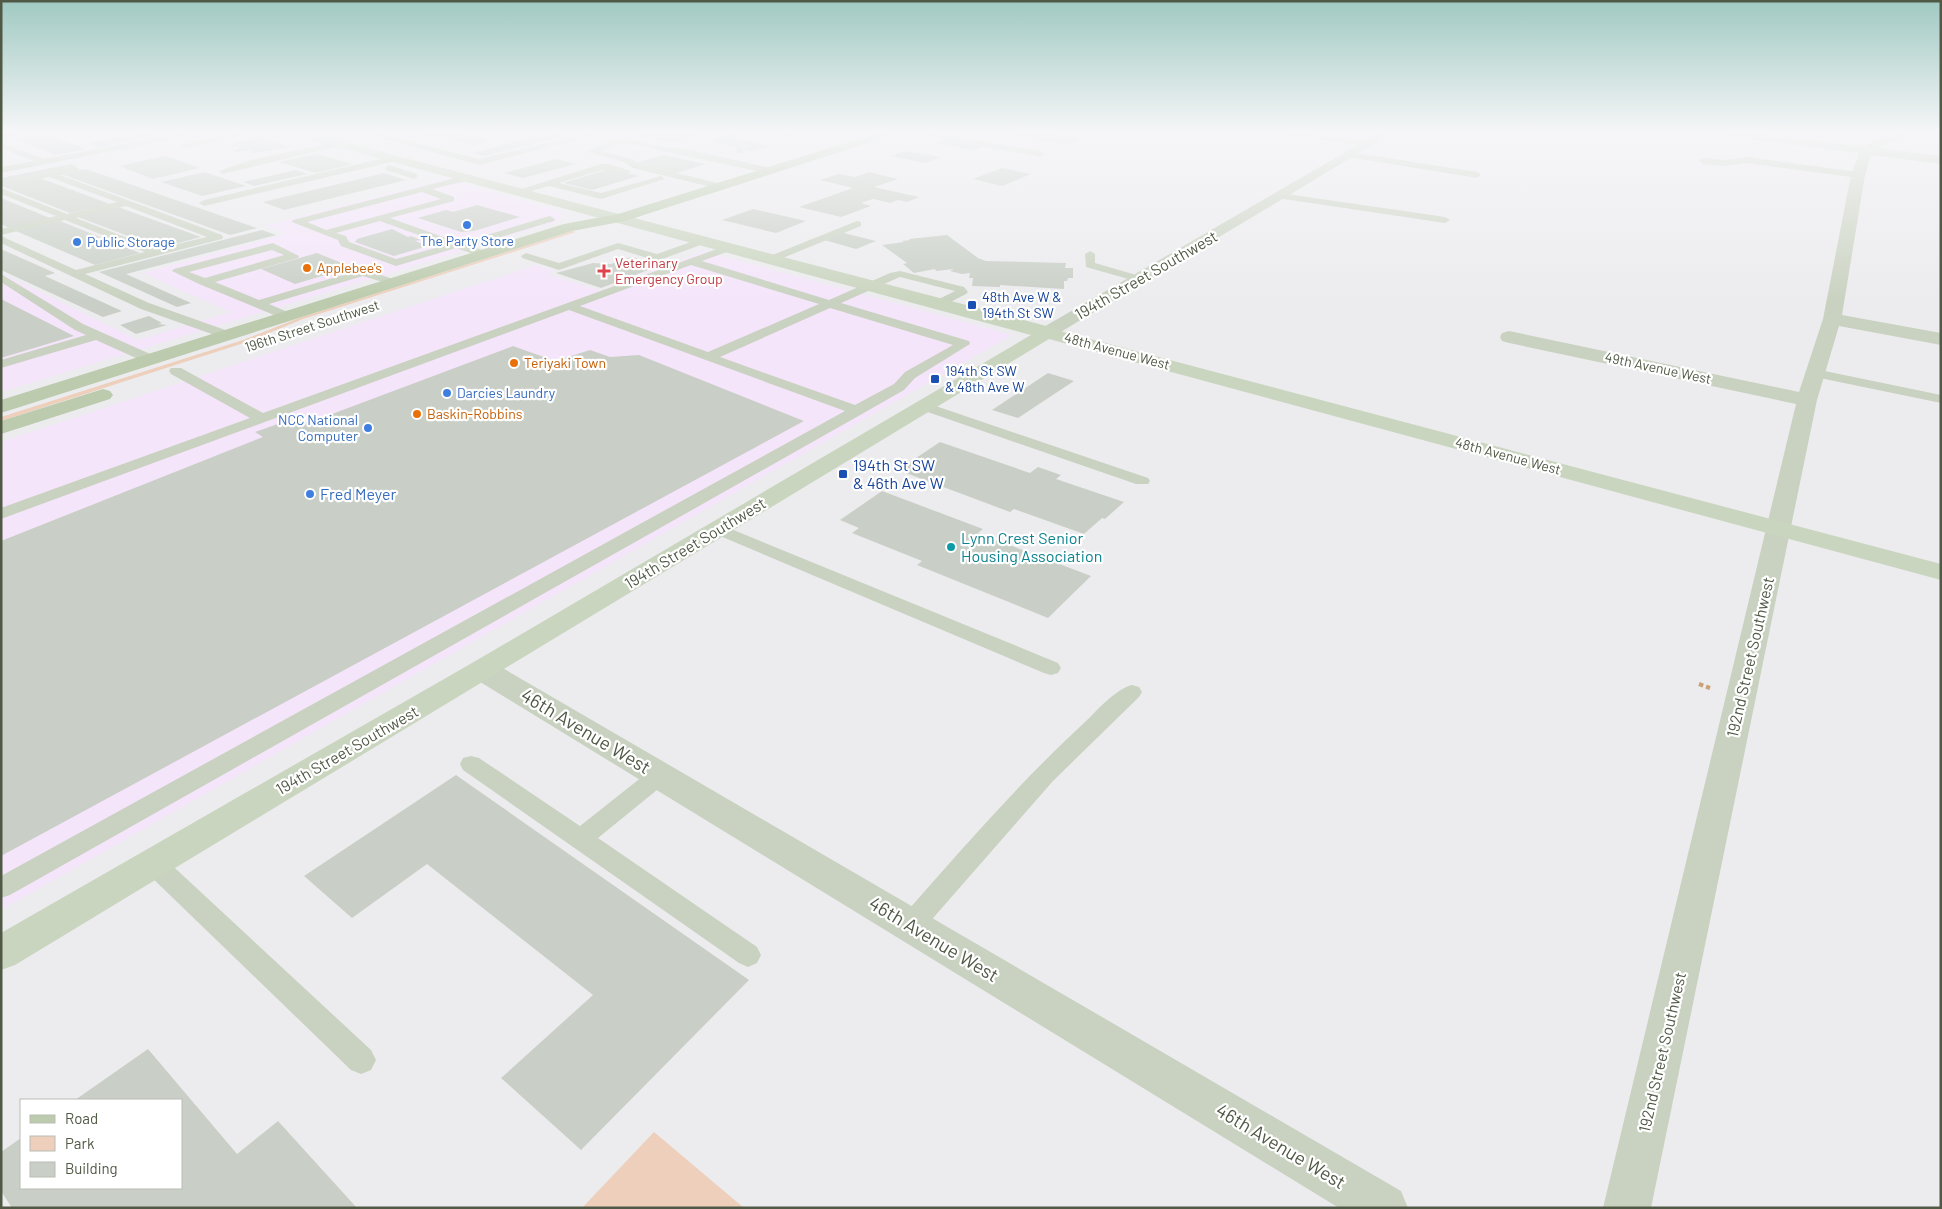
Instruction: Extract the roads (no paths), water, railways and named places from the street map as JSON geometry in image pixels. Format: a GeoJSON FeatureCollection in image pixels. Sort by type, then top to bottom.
{"type":"FeatureCollection","features":[{"type":"Feature","properties":{"kind":"main road","name":"196th Street Southwest"},"geometry":{"type":"LineString","coordinates":[[162,369],[227,336],[286,316],[569,227],[620,218],[717,189]]}},
{"type":"Feature","properties":{"kind":"main road","name":"196th Street Southwest"},"geometry":{"type":"LineString","coordinates":[[1,407],[162,369],[526,256],[592,234],[620,218]]}},
{"type":"Feature","properties":{"kind":"main road"},"geometry":{"type":"LineString","coordinates":[[1,428],[121,389]]}},
{"type":"Feature","properties":{"kind":"street","name":"48th Avenue West"},"geometry":{"type":"LineString","coordinates":[[509,188],[769,260],[1048,332],[1941,572]]}},
{"type":"Feature","properties":{"kind":"street","name":"194th Street Southwest"},"geometry":{"type":"LineString","coordinates":[[1,953],[483,670],[1048,332],[1293,188]]}},
{"type":"Feature","properties":{"kind":"street","name":"192nd Street Southwest"},"geometry":{"type":"LineString","coordinates":[[1627,1208],[1807,400],[1832,319],[1857,188]]}},
{"type":"Feature","properties":{"kind":"street"},"geometry":{"type":"LineString","coordinates":[[1832,319],[1941,339]]}},
{"type":"Feature","properties":{"kind":"street","name":"49th Avenue West"},"geometry":{"type":"LineString","coordinates":[[1508,337],[1807,400]]}},
{"type":"Feature","properties":{"kind":"street","name":"46th Avenue West"},"geometry":{"type":"LineString","coordinates":[[483,670],[1384,1208]]}},
{"type":"Feature","properties":{"kind":"lane"},"geometry":{"type":"LineString","coordinates":[[75,274],[218,237],[88,188]]}},
{"type":"Feature","properties":{"kind":"lane"},"geometry":{"type":"LineString","coordinates":[[204,202],[271,188]]}},
{"type":"Feature","properties":{"kind":"lane"},"geometry":{"type":"LineString","coordinates":[[248,203],[301,188]]}},
{"type":"Feature","properties":{"kind":"lane"},"geometry":{"type":"LineString","coordinates":[[520,191],[529,188]]}},
{"type":"Feature","properties":{"kind":"lane"},"geometry":{"type":"LineString","coordinates":[[571,188],[601,196],[628,188]]}},
{"type":"Feature","properties":{"kind":"lane"},"geometry":{"type":"LineString","coordinates":[[325,233],[451,198],[422,189],[297,222],[325,233],[342,238],[345,244],[396,263],[550,218]]}},
{"type":"Feature","properties":{"kind":"lane"},"geometry":{"type":"LineString","coordinates":[[1,192],[156,253]]}},
{"type":"Feature","properties":{"kind":"lane"},"geometry":{"type":"LineString","coordinates":[[1280,196],[1445,220]]}},
{"type":"Feature","properties":{"kind":"lane"},"geometry":{"type":"LineString","coordinates":[[1,232],[126,203]]}},
{"type":"Feature","properties":{"kind":"lane"},"geometry":{"type":"LineString","coordinates":[[380,218],[483,254]]}},
{"type":"Feature","properties":{"kind":"lane"},"geometry":{"type":"LineString","coordinates":[[769,260],[857,224]]}},
{"type":"Feature","properties":{"kind":"lane"},"geometry":{"type":"LineString","coordinates":[[1,239],[145,306],[227,336]]}},
{"type":"Feature","properties":{"kind":"lane"},"geometry":{"type":"LineString","coordinates":[[526,256],[559,267],[618,246],[657,258],[702,241]]}},
{"type":"Feature","properties":{"kind":"lane"},"geometry":{"type":"LineString","coordinates":[[203,282],[294,256],[273,246],[178,271],[203,282],[286,316]]}},
{"type":"Feature","properties":{"kind":"lane"},"geometry":{"type":"LineString","coordinates":[[1,514],[728,248]]}},
{"type":"Feature","properties":{"kind":"lane"},"geometry":{"type":"LineString","coordinates":[[1090,254],[1090,265],[1139,279]]}},
{"type":"Feature","properties":{"kind":"lane"},"geometry":{"type":"LineString","coordinates":[[1,888],[900,388],[910,375],[964,344],[692,262]]}},
{"type":"Feature","properties":{"kind":"lane"},"geometry":{"type":"LineString","coordinates":[[258,304],[363,272],[392,282]]}},
{"type":"Feature","properties":{"kind":"lane"},"geometry":{"type":"LineString","coordinates":[[709,357],[894,274],[960,289],[962,292],[939,304]]}},
{"type":"Feature","properties":{"kind":"lane"},"geometry":{"type":"LineString","coordinates":[[1,277],[80,327],[262,419]]}},
{"type":"Feature","properties":{"kind":"lane"},"geometry":{"type":"LineString","coordinates":[[570,306],[858,411]]}},
{"type":"Feature","properties":{"kind":"lane"},"geometry":{"type":"LineString","coordinates":[[1,364],[98,335]]}},
{"type":"Feature","properties":{"kind":"lane"},"geometry":{"type":"LineString","coordinates":[[1816,373],[1941,399]]}},
{"type":"Feature","properties":{"kind":"lane"},"geometry":{"type":"LineString","coordinates":[[924,406],[1142,481]]}},
{"type":"Feature","properties":{"kind":"lane"},"geometry":{"type":"LineString","coordinates":[[719,529],[1052,668]]}},
{"type":"Feature","properties":{"kind":"lane"},"geometry":{"type":"LineString","coordinates":[[910,924],[1012,808],[1096,722],[1132,692]]}},
{"type":"Feature","properties":{"kind":"lane"},"geometry":{"type":"LineString","coordinates":[[471,764],[748,955]]}},
{"type":"Feature","properties":{"kind":"lane"},"geometry":{"type":"LineString","coordinates":[[581,839],[660,775]]}},
{"type":"Feature","properties":{"kind":"lane"},"geometry":{"type":"LineString","coordinates":[[154,864],[361,1060]]}},
{"type":"Feature","properties":{"kind":"place","name":"The Party Store"},"geometry":{"type":"Point","coordinates":[467,225]}},
{"type":"Feature","properties":{"kind":"place","name":"Public Storage"},"geometry":{"type":"Point","coordinates":[77,242]}},
{"type":"Feature","properties":{"kind":"place","name":"Applebee's"},"geometry":{"type":"Point","coordinates":[307,268]}},
{"type":"Feature","properties":{"kind":"place","name":"Veterinary Emergency Group"},"geometry":{"type":"Point","coordinates":[604,271]}},
{"type":"Feature","properties":{"kind":"place","name":"48th Ave W & 194th St SW"},"geometry":{"type":"Point","coordinates":[972,305]}},
{"type":"Feature","properties":{"kind":"place","name":"Teriyaki Town"},"geometry":{"type":"Point","coordinates":[514,363]}},
{"type":"Feature","properties":{"kind":"place","name":"194th St SW & 48th Ave W"},"geometry":{"type":"Point","coordinates":[935,379]}},
{"type":"Feature","properties":{"kind":"place","name":"Darcies Laundry"},"geometry":{"type":"Point","coordinates":[447,393]}},
{"type":"Feature","properties":{"kind":"place","name":"Baskin-Robbins"},"geometry":{"type":"Point","coordinates":[417,414]}},
{"type":"Feature","properties":{"kind":"place","name":"NCC National Computer"},"geometry":{"type":"Point","coordinates":[368,428]}},
{"type":"Feature","properties":{"kind":"place","name":"194th St SW & 46th Ave W"},"geometry":{"type":"Point","coordinates":[843,474]}},
{"type":"Feature","properties":{"kind":"place","name":"Fred Meyer"},"geometry":{"type":"Point","coordinates":[310,494]}},
{"type":"Feature","properties":{"kind":"place","name":"Lynn Crest Senior Housing Association"},"geometry":{"type":"Point","coordinates":[951,547]}}]}
